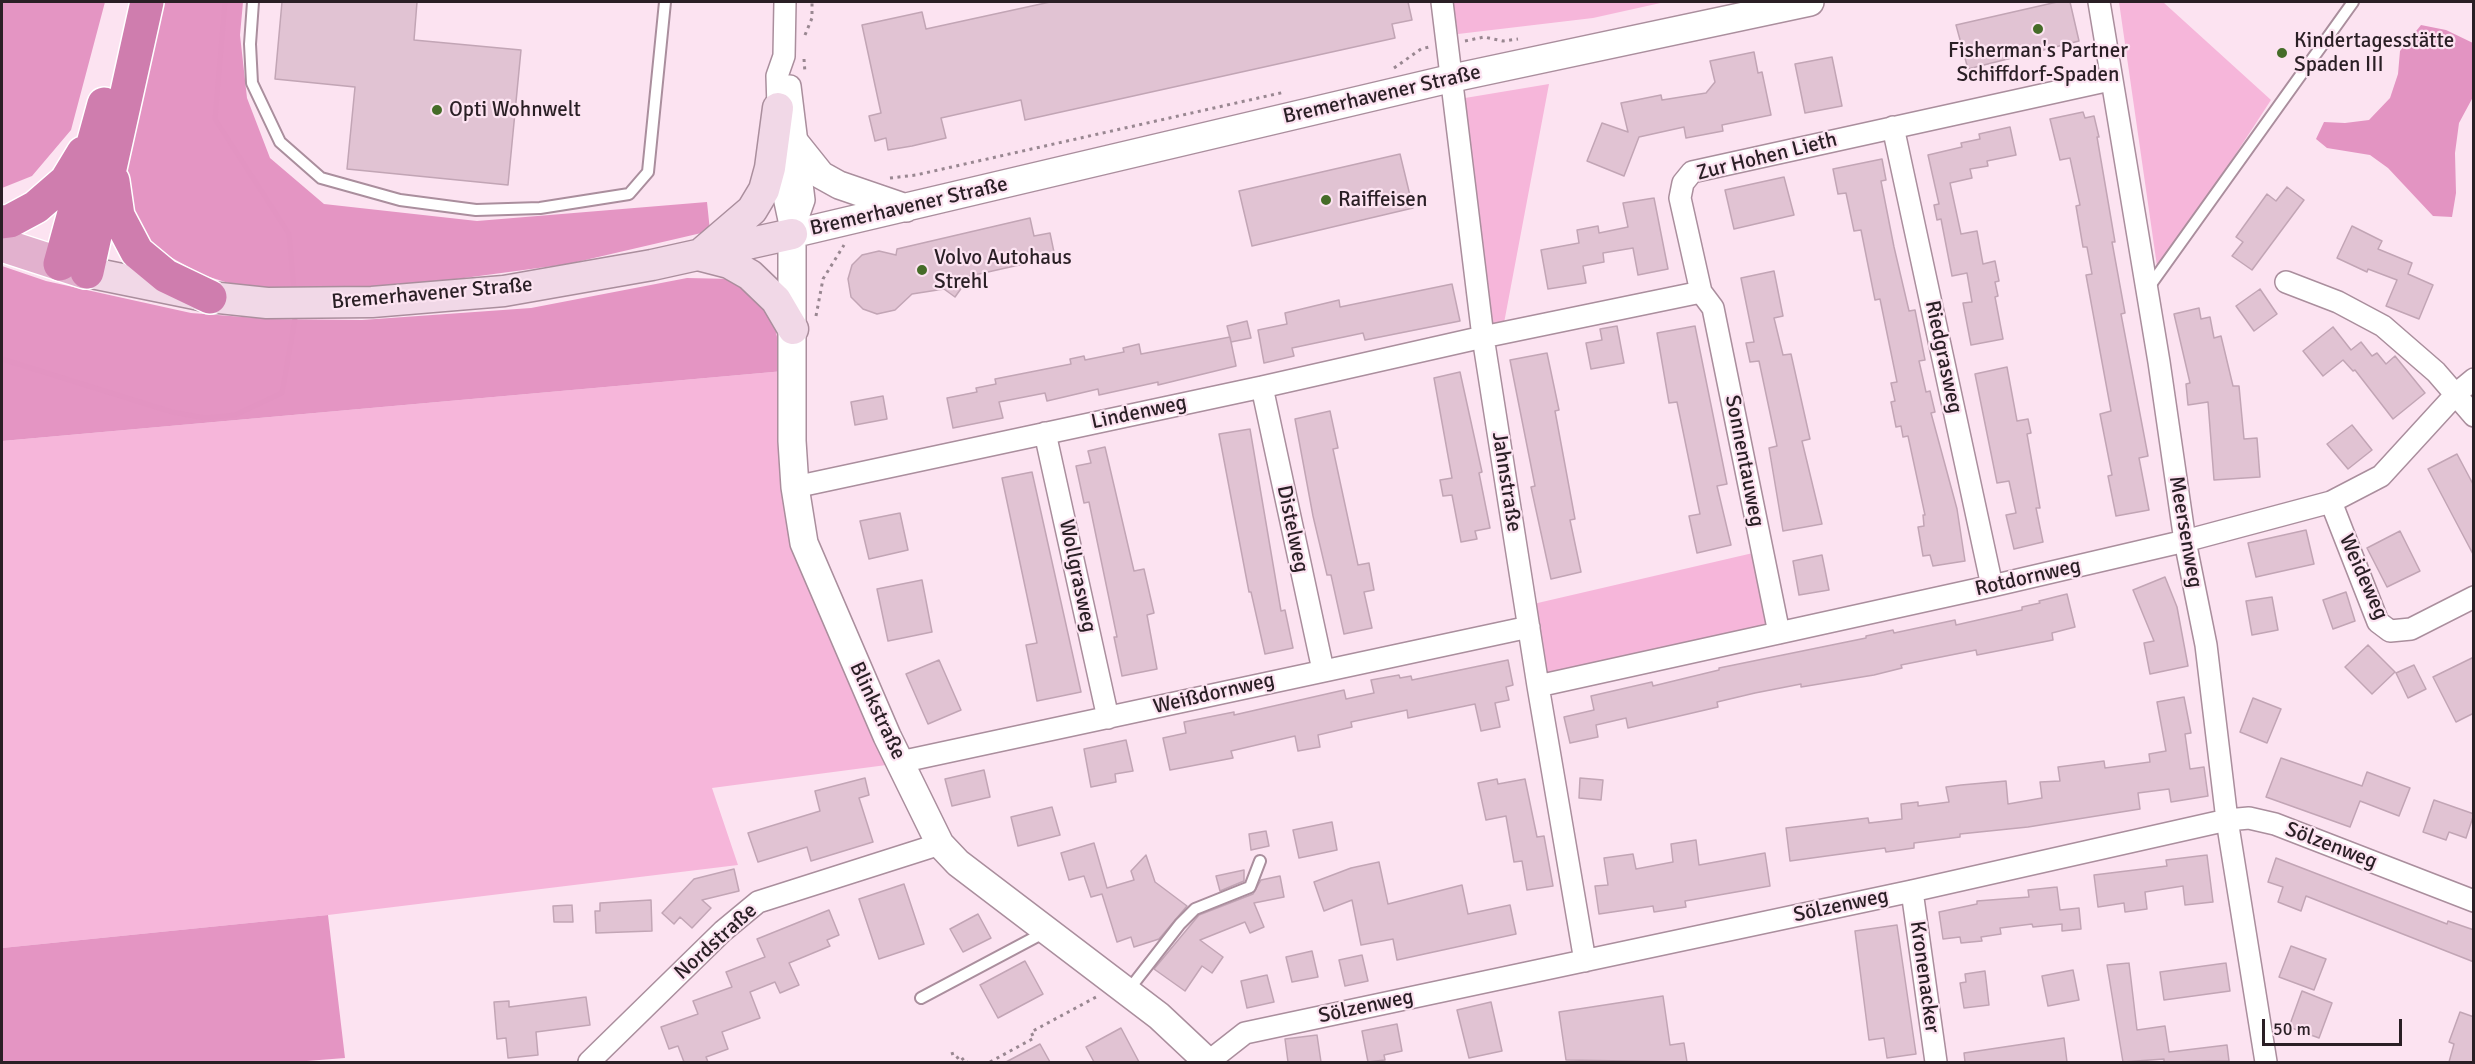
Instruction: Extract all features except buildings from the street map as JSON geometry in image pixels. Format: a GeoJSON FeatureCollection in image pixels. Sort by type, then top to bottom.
{"type":"FeatureCollection","features":[{"type":"Feature","properties":{"kind":"highway"},"geometry":{"type":"LineString","coordinates":[[74,268],[96,134],[131,2]]}},
{"type":"Feature","properties":{"kind":"highway"},"geometry":{"type":"LineString","coordinates":[[74,268],[111,170],[147,2]]}},
{"type":"Feature","properties":{"kind":"highway"},"geometry":{"type":"LineString","coordinates":[[2,222],[10,221],[36,207],[66,181],[96,134]]}},
{"type":"Feature","properties":{"kind":"highway"},"geometry":{"type":"LineString","coordinates":[[111,170],[118,216],[137,252],[166,276],[210,297]]}},
{"type":"Feature","properties":{"kind":"main road"},"geometry":{"type":"LineString","coordinates":[[698,255],[752,210],[764,190],[770,168],[778,108]]}},
{"type":"Feature","properties":{"kind":"main road","name":"Bremerhavener Straße"},"geometry":{"type":"LineString","coordinates":[[2,245],[74,268],[210,297],[320,304],[418,299],[504,291],[698,255],[792,234]]}},
{"type":"Feature","properties":{"kind":"main road"},"geometry":{"type":"LineString","coordinates":[[698,255],[729,263],[750,275],[776,300],[793,329]]}},
{"type":"Feature","properties":{"kind":"street"},"geometry":{"type":"LineString","coordinates":[[785,2],[784,56],[777,76],[784,197],[792,234]]}},
{"type":"Feature","properties":{"kind":"street","name":"Jahnstraße"},"geometry":{"type":"LineString","coordinates":[[1442,2],[1483,337],[1538,686],[1586,960]]}},
{"type":"Feature","properties":{"kind":"street","name":"Bremerhavener Straße"},"geometry":{"type":"LineString","coordinates":[[792,234],[1453,78],[1810,2]]}},
{"type":"Feature","properties":{"kind":"street","name":"Meersenweg"},"geometry":{"type":"LineString","coordinates":[[2099,2],[2110,80],[2147,290],[2185,541],[2206,645],[2228,820],[2266,1062]]}},
{"type":"Feature","properties":{"kind":"street"},"geometry":{"type":"LineString","coordinates":[[784,56],[789,72],[804,200],[792,234]]}},
{"type":"Feature","properties":{"kind":"street","name":"Zur Hohen Lieth"},"geometry":{"type":"LineString","coordinates":[[1701,292],[1680,198],[1683,183],[1692,172],[2110,80]]}},
{"type":"Feature","properties":{"kind":"street","name":"Riedgrasweg"},"geometry":{"type":"LineString","coordinates":[[1893,127],[1992,586]]}},
{"type":"Feature","properties":{"kind":"street"},"geometry":{"type":"LineString","coordinates":[[797,145],[821,175],[839,185],[906,208]]}},
{"type":"Feature","properties":{"kind":"street","name":"Blinkstraße"},"geometry":{"type":"LineString","coordinates":[[792,234],[795,487],[804,543],[823,591],[900,762],[940,844],[958,863],[1185,1038],[1208,1062]]}},
{"type":"Feature","properties":{"kind":"street"},"geometry":{"type":"LineString","coordinates":[[2286,282],[2338,302],[2383,326],[2457,393],[2474,416]]}},
{"type":"Feature","properties":{"kind":"street"},"geometry":{"type":"LineString","coordinates":[[1483,337],[1701,292]]}},
{"type":"Feature","properties":{"kind":"street","name":"Sonnentauweg"},"geometry":{"type":"LineString","coordinates":[[1701,292],[1713,308],[1779,633]]}},
{"type":"Feature","properties":{"kind":"street","name":"Lindenweg"},"geometry":{"type":"LineString","coordinates":[[795,487],[1483,337]]}},
{"type":"Feature","properties":{"kind":"street","name":"Rotdornweg"},"geometry":{"type":"LineString","coordinates":[[1538,686],[1992,586],[2185,541],[2331,502],[2381,476],[2457,393],[2474,379]]}},
{"type":"Feature","properties":{"kind":"street","name":"Distelweg"},"geometry":{"type":"LineString","coordinates":[[1262,387],[1323,670]]}},
{"type":"Feature","properties":{"kind":"street","name":"Wollgrasweg"},"geometry":{"type":"LineString","coordinates":[[1045,433],[1108,718]]}},
{"type":"Feature","properties":{"kind":"street","name":"Weideweg"},"geometry":{"type":"LineString","coordinates":[[2331,502],[2378,622],[2390,632],[2411,629],[2474,597]]}},
{"type":"Feature","properties":{"kind":"street","name":"Weißdornweg"},"geometry":{"type":"LineString","coordinates":[[900,762],[1529,627]]}},
{"type":"Feature","properties":{"kind":"street","name":"Sölzenweg"},"geometry":{"type":"LineString","coordinates":[[1208,1062],[1245,1033],[1912,891],[2228,820],[2249,818],[2275,824],[2474,902]]}},
{"type":"Feature","properties":{"kind":"street","name":"Nordstraße"},"geometry":{"type":"LineString","coordinates":[[588,1062],[723,931],[758,902],[940,844]]}},
{"type":"Feature","properties":{"kind":"street","name":"Kronenacker"},"geometry":{"type":"LineString","coordinates":[[1912,891],[1936,1062]]}},
{"type":"Feature","properties":{"kind":"lane"},"geometry":{"type":"LineString","coordinates":[[253,2],[250,44],[252,83],[280,142],[321,178],[400,200],[476,210],[540,208],[629,194],[648,172],[665,2]]}},
{"type":"Feature","properties":{"kind":"lane"},"geometry":{"type":"LineString","coordinates":[[2147,290],[2353,2]]}},
{"type":"Feature","properties":{"kind":"lane"},"geometry":{"type":"LineString","coordinates":[[1123,989],[1195,909],[1250,886],[1260,861]]}},
{"type":"Feature","properties":{"kind":"lane"},"geometry":{"type":"LineString","coordinates":[[921,998],[1047,931]]}},
{"type":"Feature","properties":{"kind":"path"},"geometry":{"type":"LineString","coordinates":[[804,38],[812,18],[812,2]]}},
{"type":"Feature","properties":{"kind":"path"},"geometry":{"type":"LineString","coordinates":[[1393,68],[1421,49],[1448,44]]}},
{"type":"Feature","properties":{"kind":"path"},"geometry":{"type":"LineString","coordinates":[[804,49],[805,84]]}},
{"type":"Feature","properties":{"kind":"path"},"geometry":{"type":"LineString","coordinates":[[885,179],[916,175],[1288,92]]}},
{"type":"Feature","properties":{"kind":"path"},"geometry":{"type":"LineString","coordinates":[[793,329],[813,330],[823,279],[844,245],[839,223]]}},
{"type":"Feature","properties":{"kind":"path"},"geometry":{"type":"LineString","coordinates":[[990,1062],[1034,1038],[1031,1032],[1123,989]]}},
{"type":"Feature","properties":{"kind":"path"},"geometry":{"type":"LineString","coordinates":[[951,1054],[954,1053],[960,1061],[964,1058],[967,1062]]}},
{"type":"Feature","properties":{"kind":"shaded area"},"geometry":{"type":"Polygon","coordinates":[[[2,2],[105,2],[71,130],[32,176],[2,188],[2,2]]]}},
{"type":"Feature","properties":{"kind":"shaded area"},"geometry":{"type":"Polygon","coordinates":[[[157,2],[243,2],[240,35],[247,98],[270,158],[324,204],[477,221],[707,202],[710,231],[568,264],[427,283],[289,292],[254,291],[203,275],[154,248],[133,214],[123,178],[157,2]]]}},
{"type":"Feature","properties":{"kind":"shaded area"},"geometry":{"type":"Polygon","coordinates":[[[1453,2],[1665,2],[1593,18],[1458,34],[1453,2]]]}},
{"type":"Feature","properties":{"kind":"shaded area"},"geometry":{"type":"Polygon","coordinates":[[[2119,2],[2163,2],[2271,100],[2158,273],[2119,2]]]}},
{"type":"Feature","properties":{"kind":"shaded area"},"geometry":{"type":"Polygon","coordinates":[[[2421,25],[2446,30],[2473,43],[2473,97],[2459,123],[2455,153],[2456,193],[2452,217],[2433,216],[2388,168],[2370,155],[2327,148],[2316,139],[2324,122],[2345,123],[2369,120],[2390,98],[2398,74],[2400,51],[2421,25]]]}},
{"type":"Feature","properties":{"kind":"shaded area"},"geometry":{"type":"Polygon","coordinates":[[[1549,84],[1504,323],[1488,327],[1465,98],[1549,84]]]}},
{"type":"Feature","properties":{"kind":"shaded area"},"geometry":{"type":"Polygon","coordinates":[[[2,266],[46,281],[191,313],[270,319],[362,320],[531,308],[687,278],[733,279],[760,298],[775,327],[784,371],[2,441],[2,266]]]}},
{"type":"Feature","properties":{"kind":"shaded area"},"geometry":{"type":"Polygon","coordinates":[[[784,371],[782,441],[894,764],[712,788],[738,865],[328,915],[2,948],[2,441],[784,371]]]}},
{"type":"Feature","properties":{"kind":"shaded area"},"geometry":{"type":"Polygon","coordinates":[[[1753,553],[1770,627],[1543,678],[1529,605],[1753,553]]]}},
{"type":"Feature","properties":{"kind":"shaded area"},"geometry":{"type":"Polygon","coordinates":[[[328,915],[345,1058],[294,1062],[2,1062],[2,948],[328,915]]]}},
{"type":"Feature","properties":{"kind":"waterway"},"geometry":{"type":"LineString","coordinates":[[225,2],[215,119],[289,234],[294,289]]}},
{"type":"Feature","properties":{"kind":"waterway"},"geometry":{"type":"LineString","coordinates":[[2,359],[172,412],[205,418],[235,415],[282,393],[295,319]]}},
{"type":"Feature","properties":{"kind":"place","name":"Fisherman's Partner Schiffdorf-Spaden"},"geometry":{"type":"Point","coordinates":[2038,29]}},
{"type":"Feature","properties":{"kind":"place","name":"Kindertagesstätte Spaden III"},"geometry":{"type":"Point","coordinates":[2282,53]}},
{"type":"Feature","properties":{"kind":"place","name":"Opti Wohnwelt"},"geometry":{"type":"Point","coordinates":[437,110]}},
{"type":"Feature","properties":{"kind":"place","name":"Raiffeisen"},"geometry":{"type":"Point","coordinates":[1326,200]}},
{"type":"Feature","properties":{"kind":"place","name":"Volvo Autohaus Strehl"},"geometry":{"type":"Point","coordinates":[922,270]}}]}
